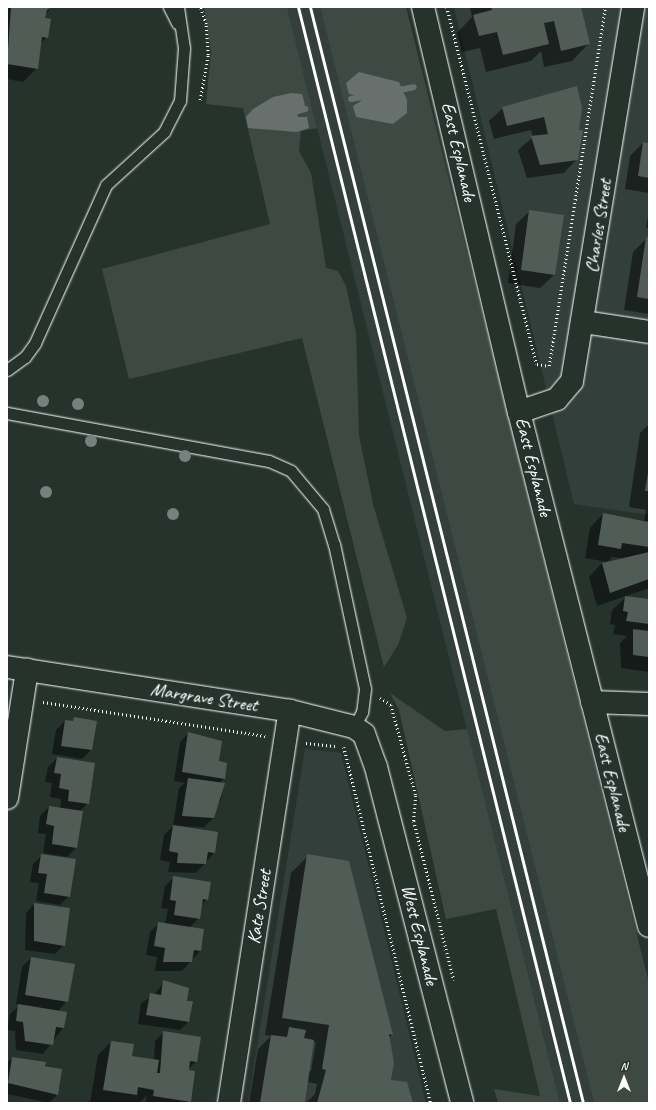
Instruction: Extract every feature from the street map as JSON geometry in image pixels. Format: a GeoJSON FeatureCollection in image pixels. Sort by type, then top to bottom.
{"type":"FeatureCollection","features":[{"type":"Feature","properties":{"kind":"street","name":"East Esplanade"},"geometry":{"type":"LineString","coordinates":[[423,7],[519,412],[649,926]]}},
{"type":"Feature","properties":{"kind":"street","name":"Charles Street"},"geometry":{"type":"LineString","coordinates":[[519,412],[557,399],[568,389],[584,322],[633,7]]}},
{"type":"Feature","properties":{"kind":"street"},"geometry":{"type":"LineString","coordinates":[[584,322],[649,332]]}},
{"type":"Feature","properties":{"kind":"street"},"geometry":{"type":"LineString","coordinates":[[7,798],[17,668]]}},
{"type":"Feature","properties":{"kind":"street","name":"Margrave Street"},"geometry":{"type":"LineString","coordinates":[[17,668],[290,711],[354,726]]}},
{"type":"Feature","properties":{"kind":"street"},"geometry":{"type":"LineString","coordinates":[[592,702],[649,704]]}},
{"type":"Feature","properties":{"kind":"street","name":"Kate Street"},"geometry":{"type":"LineString","coordinates":[[230,1103],[290,711]]}},
{"type":"Feature","properties":{"kind":"street","name":"West Esplanade"},"geometry":{"type":"LineString","coordinates":[[354,726],[369,743],[376,767],[462,1103]]}},
{"type":"Feature","properties":{"kind":"lane"},"geometry":{"type":"LineString","coordinates":[[169,7],[182,33]]}},
{"type":"Feature","properties":{"kind":"lane"},"geometry":{"type":"LineString","coordinates":[[7,370],[25,357],[35,343],[106,185],[164,132],[173,116],[184,83],[182,33],[178,7]]}},
{"type":"Feature","properties":{"kind":"lane"},"geometry":{"type":"LineString","coordinates":[[7,413],[269,460],[291,471],[323,509],[365,694],[362,712],[354,726]]}},
{"type":"Feature","properties":{"kind":"path"},"geometry":{"type":"LineString","coordinates":[[200,7],[206,24],[208,56],[200,100]]}},
{"type":"Feature","properties":{"kind":"path"},"geometry":{"type":"LineString","coordinates":[[447,7],[537,364],[549,366],[605,7]]}},
{"type":"Feature","properties":{"kind":"path"},"geometry":{"type":"LineString","coordinates":[[365,694],[391,705],[416,796],[414,822],[457,989]]}},
{"type":"Feature","properties":{"kind":"shaded area"},"geometry":{"type":"Polygon","coordinates":[[[204,7],[287,7],[317,128],[301,131],[299,151],[311,173],[326,268],[338,271],[346,286],[356,333],[359,435],[373,504],[407,618],[398,645],[384,667],[302,338],[129,379],[102,269],[270,224],[243,108],[206,104],[211,52],[204,7]]]}},
{"type":"Feature","properties":{"kind":"shaded area"},"geometry":{"type":"Polygon","coordinates":[[[287,7],[320,7],[594,1103],[560,1103],[287,7]]]}},
{"type":"Feature","properties":{"kind":"shaded area"},"geometry":{"type":"Polygon","coordinates":[[[320,7],[406,7],[649,983],[649,1103],[594,1103],[320,7]]]}},
{"type":"Feature","properties":{"kind":"shaded area"},"geometry":{"type":"Polygon","coordinates":[[[454,7],[649,7],[649,515],[574,504],[454,7]]]}},
{"type":"Feature","properties":{"kind":"shaded area"},"geometry":{"type":"Polygon","coordinates":[[[359,72],[399,82],[407,100],[407,113],[393,124],[356,117],[353,106],[361,101],[360,97],[349,94],[346,83],[359,72]]]}},
{"type":"Feature","properties":{"kind":"shaded area"},"geometry":{"type":"Polygon","coordinates":[[[291,93],[302,94],[305,105],[297,113],[298,117],[307,117],[309,128],[297,132],[248,128],[246,117],[253,109],[273,97],[291,93]]]}},
{"type":"Feature","properties":{"kind":"shaded area"},"geometry":{"type":"Polygon","coordinates":[[[390,693],[445,731],[467,729],[560,1103],[498,1103],[494,1089],[540,1096],[496,909],[446,919],[399,710],[390,693]]]}},
{"type":"Feature","properties":{"kind":"shaded area"},"geometry":{"type":"Polygon","coordinates":[[[305,749],[341,753],[426,1103],[248,1103],[305,749]]]}},
{"type":"Feature","properties":{"kind":"building"},"geometry":{"type":"Polygon","coordinates":[[[11,7],[52,7],[47,10],[45,18],[51,19],[48,38],[42,37],[38,69],[7,64],[11,7]]]}},
{"type":"Feature","properties":{"kind":"building"},"geometry":{"type":"Polygon","coordinates":[[[491,7],[581,7],[590,44],[561,51],[554,21],[544,23],[549,44],[503,55],[497,32],[479,36],[473,15],[492,10],[491,7]]]}},
{"type":"Feature","properties":{"kind":"building"},"geometry":{"type":"Polygon","coordinates":[[[577,86],[582,108],[579,130],[583,130],[578,160],[540,165],[531,136],[548,134],[544,117],[507,126],[502,107],[577,86]]]}},
{"type":"Feature","properties":{"kind":"building"},"geometry":{"type":"Polygon","coordinates":[[[643,142],[649,143],[649,178],[638,176],[643,142]]]}},
{"type":"Feature","properties":{"kind":"building"},"geometry":{"type":"Polygon","coordinates":[[[529,210],[564,215],[555,275],[521,270],[529,210]]]}},
{"type":"Feature","properties":{"kind":"building"},"geometry":{"type":"Polygon","coordinates":[[[646,237],[649,238],[649,299],[637,297],[646,237]]]}},
{"type":"Feature","properties":{"kind":"building"},"geometry":{"type":"Polygon","coordinates":[[[648,473],[649,491],[645,491],[648,473]]]}},
{"type":"Feature","properties":{"kind":"building"},"geometry":{"type":"Polygon","coordinates":[[[603,513],[649,522],[649,547],[622,543],[621,549],[598,545],[603,513]]]}},
{"type":"Feature","properties":{"kind":"building"},"geometry":{"type":"Polygon","coordinates":[[[649,552],[649,579],[610,593],[602,563],[649,552]]]}},
{"type":"Feature","properties":{"kind":"building"},"geometry":{"type":"Polygon","coordinates":[[[625,596],[649,599],[649,624],[626,621],[628,612],[623,611],[625,596]]]}},
{"type":"Feature","properties":{"kind":"building"},"geometry":{"type":"Polygon","coordinates":[[[633,629],[649,631],[649,657],[633,655],[633,629]]]}},
{"type":"Feature","properties":{"kind":"building"},"geometry":{"type":"Polygon","coordinates":[[[74,717],[97,721],[92,750],[61,746],[65,720],[73,721],[74,717]]]}},
{"type":"Feature","properties":{"kind":"building"},"geometry":{"type":"Polygon","coordinates":[[[188,732],[222,741],[219,761],[227,763],[225,779],[182,772],[188,732]]]}},
{"type":"Feature","properties":{"kind":"building"},"geometry":{"type":"Polygon","coordinates":[[[57,757],[95,763],[89,804],[68,801],[69,790],[59,788],[61,774],[54,773],[57,757]]]}},
{"type":"Feature","properties":{"kind":"building"},"geometry":{"type":"Polygon","coordinates":[[[188,778],[225,783],[214,818],[182,816],[188,778]]]}},
{"type":"Feature","properties":{"kind":"building"},"geometry":{"type":"Polygon","coordinates":[[[49,806],[83,811],[77,848],[52,844],[54,826],[46,824],[49,806]]]}},
{"type":"Feature","properties":{"kind":"building"},"geometry":{"type":"Polygon","coordinates":[[[173,825],[218,832],[215,853],[208,852],[206,864],[177,863],[178,853],[169,851],[173,825]]]}},
{"type":"Feature","properties":{"kind":"building"},"geometry":{"type":"Polygon","coordinates":[[[41,854],[76,859],[70,897],[44,893],[47,874],[38,873],[41,854]]]}},
{"type":"Feature","properties":{"kind":"building"},"geometry":{"type":"Polygon","coordinates":[[[307,854],[349,861],[393,1035],[389,1034],[394,1063],[391,1080],[407,1082],[413,1103],[317,1103],[326,1070],[322,1069],[329,1025],[282,1018],[307,854]]]}},
{"type":"Feature","properties":{"kind":"building"},"geometry":{"type":"Polygon","coordinates":[[[173,876],[211,882],[208,900],[203,899],[200,919],[174,915],[176,901],[170,900],[173,876]]]}},
{"type":"Feature","properties":{"kind":"building"},"geometry":{"type":"Polygon","coordinates":[[[34,903],[70,908],[65,946],[34,941],[34,903]]]}},
{"type":"Feature","properties":{"kind":"building"},"geometry":{"type":"Polygon","coordinates":[[[158,922],[204,929],[201,951],[194,950],[192,962],[163,962],[165,948],[154,946],[158,922]]]}},
{"type":"Feature","properties":{"kind":"building"},"geometry":{"type":"Polygon","coordinates":[[[31,957],[75,964],[68,1002],[25,995],[31,957]]]}},
{"type":"Feature","properties":{"kind":"building"},"geometry":{"type":"Polygon","coordinates":[[[163,980],[189,988],[187,1001],[193,1001],[189,1022],[146,1015],[150,993],[161,995],[163,980]]]}},
{"type":"Feature","properties":{"kind":"building"},"geometry":{"type":"Polygon","coordinates":[[[18,1004],[67,1012],[64,1028],[56,1027],[53,1045],[25,1041],[23,1022],[16,1021],[18,1004]]]}},
{"type":"Feature","properties":{"kind":"building"},"geometry":{"type":"Polygon","coordinates":[[[289,1027],[306,1030],[304,1038],[314,1040],[305,1103],[260,1103],[271,1035],[287,1037],[289,1027]]]}},
{"type":"Feature","properties":{"kind":"building"},"geometry":{"type":"Polygon","coordinates":[[[163,1031],[201,1037],[197,1062],[190,1061],[189,1070],[195,1071],[191,1102],[153,1096],[154,1090],[138,1087],[137,1095],[103,1090],[111,1041],[134,1044],[132,1056],[159,1060],[157,1073],[160,1073],[163,1031]]]}},
{"type":"Feature","properties":{"kind":"building"},"geometry":{"type":"Polygon","coordinates":[[[12,1057],[46,1062],[45,1066],[62,1069],[58,1095],[8,1083],[12,1057]]]}},
{"type":"Feature","properties":{"kind":"waterway"},"geometry":{"type":"LineString","coordinates":[[394,91],[414,87]]}},
{"type":"Feature","properties":{"kind":"waterway"},"geometry":{"type":"LineString","coordinates":[[351,99],[367,96]]}},
{"type":"Feature","properties":{"kind":"waterway"},"geometry":{"type":"LineString","coordinates":[[292,113],[305,109]]}},
{"type":"Feature","properties":{"kind":"railway"},"geometry":{"type":"LineString","coordinates":[[298,7],[570,1103]]}},
{"type":"Feature","properties":{"kind":"railway"},"geometry":{"type":"LineString","coordinates":[[310,7],[583,1103]]}}]}
